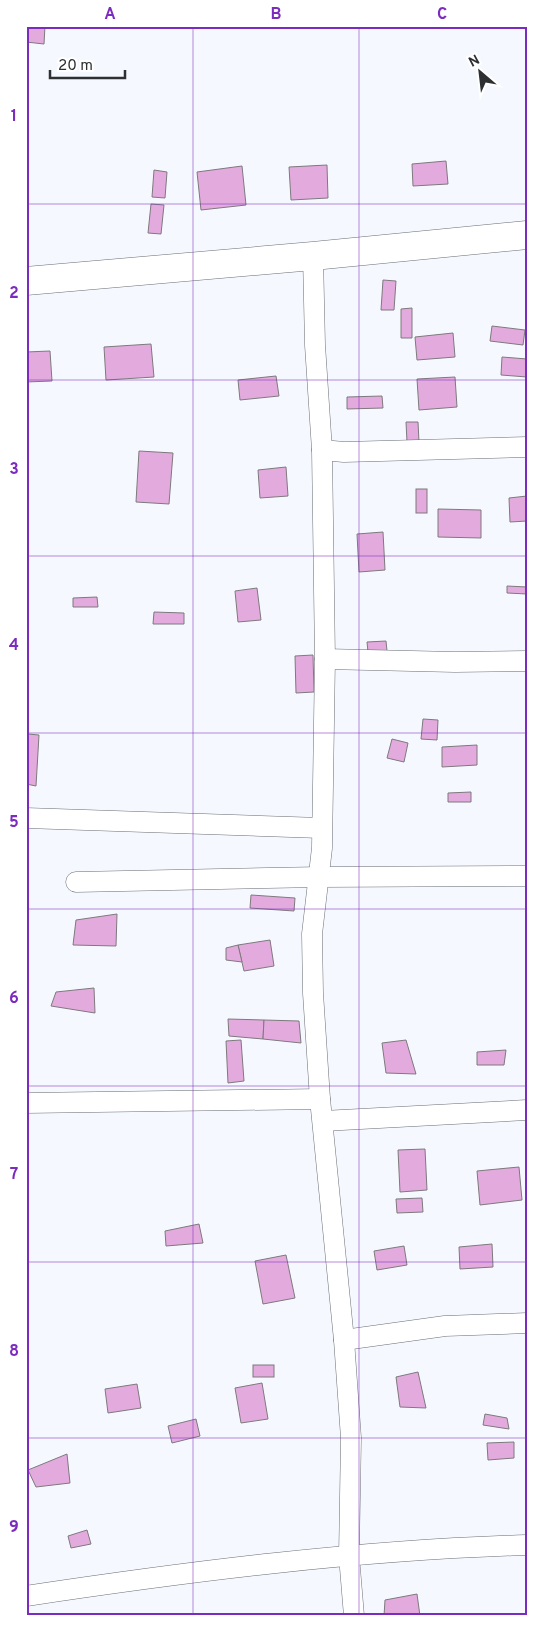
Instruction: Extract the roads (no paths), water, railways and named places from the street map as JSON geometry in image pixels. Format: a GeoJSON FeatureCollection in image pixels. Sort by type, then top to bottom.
{"type":"FeatureCollection","features":[{"type":"Feature","properties":{"kind":"main road"},"geometry":{"type":"LineString","coordinates":[[26,281],[527,235]]}},
{"type":"Feature","properties":{"kind":"street"},"geometry":{"type":"LineString","coordinates":[[313,256],[315,345],[322,450],[325,659],[320,877],[312,934],[313,993],[320,1099],[344,1340],[351,1438],[348,1556],[354,1616]]}},
{"type":"Feature","properties":{"kind":"street"},"geometry":{"type":"LineString","coordinates":[[322,450],[344,452],[527,447]]}},
{"type":"Feature","properties":{"kind":"street"},"geometry":{"type":"LineString","coordinates":[[325,659],[455,662],[527,661]]}},
{"type":"Feature","properties":{"kind":"street"},"geometry":{"type":"LineString","coordinates":[[26,818],[321,828]]}},
{"type":"Feature","properties":{"kind":"street"},"geometry":{"type":"LineString","coordinates":[[76,882],[320,877],[527,876]]}},
{"type":"Feature","properties":{"kind":"street"},"geometry":{"type":"LineString","coordinates":[[26,1103],[320,1099]]}},
{"type":"Feature","properties":{"kind":"street"},"geometry":{"type":"LineString","coordinates":[[323,1121],[527,1110]]}},
{"type":"Feature","properties":{"kind":"street"},"geometry":{"type":"LineString","coordinates":[[344,1340],[445,1326],[527,1322]]}},
{"type":"Feature","properties":{"kind":"street"},"geometry":{"type":"LineString","coordinates":[[26,1596],[158,1576],[348,1556],[453,1547],[527,1545]]}}]}
